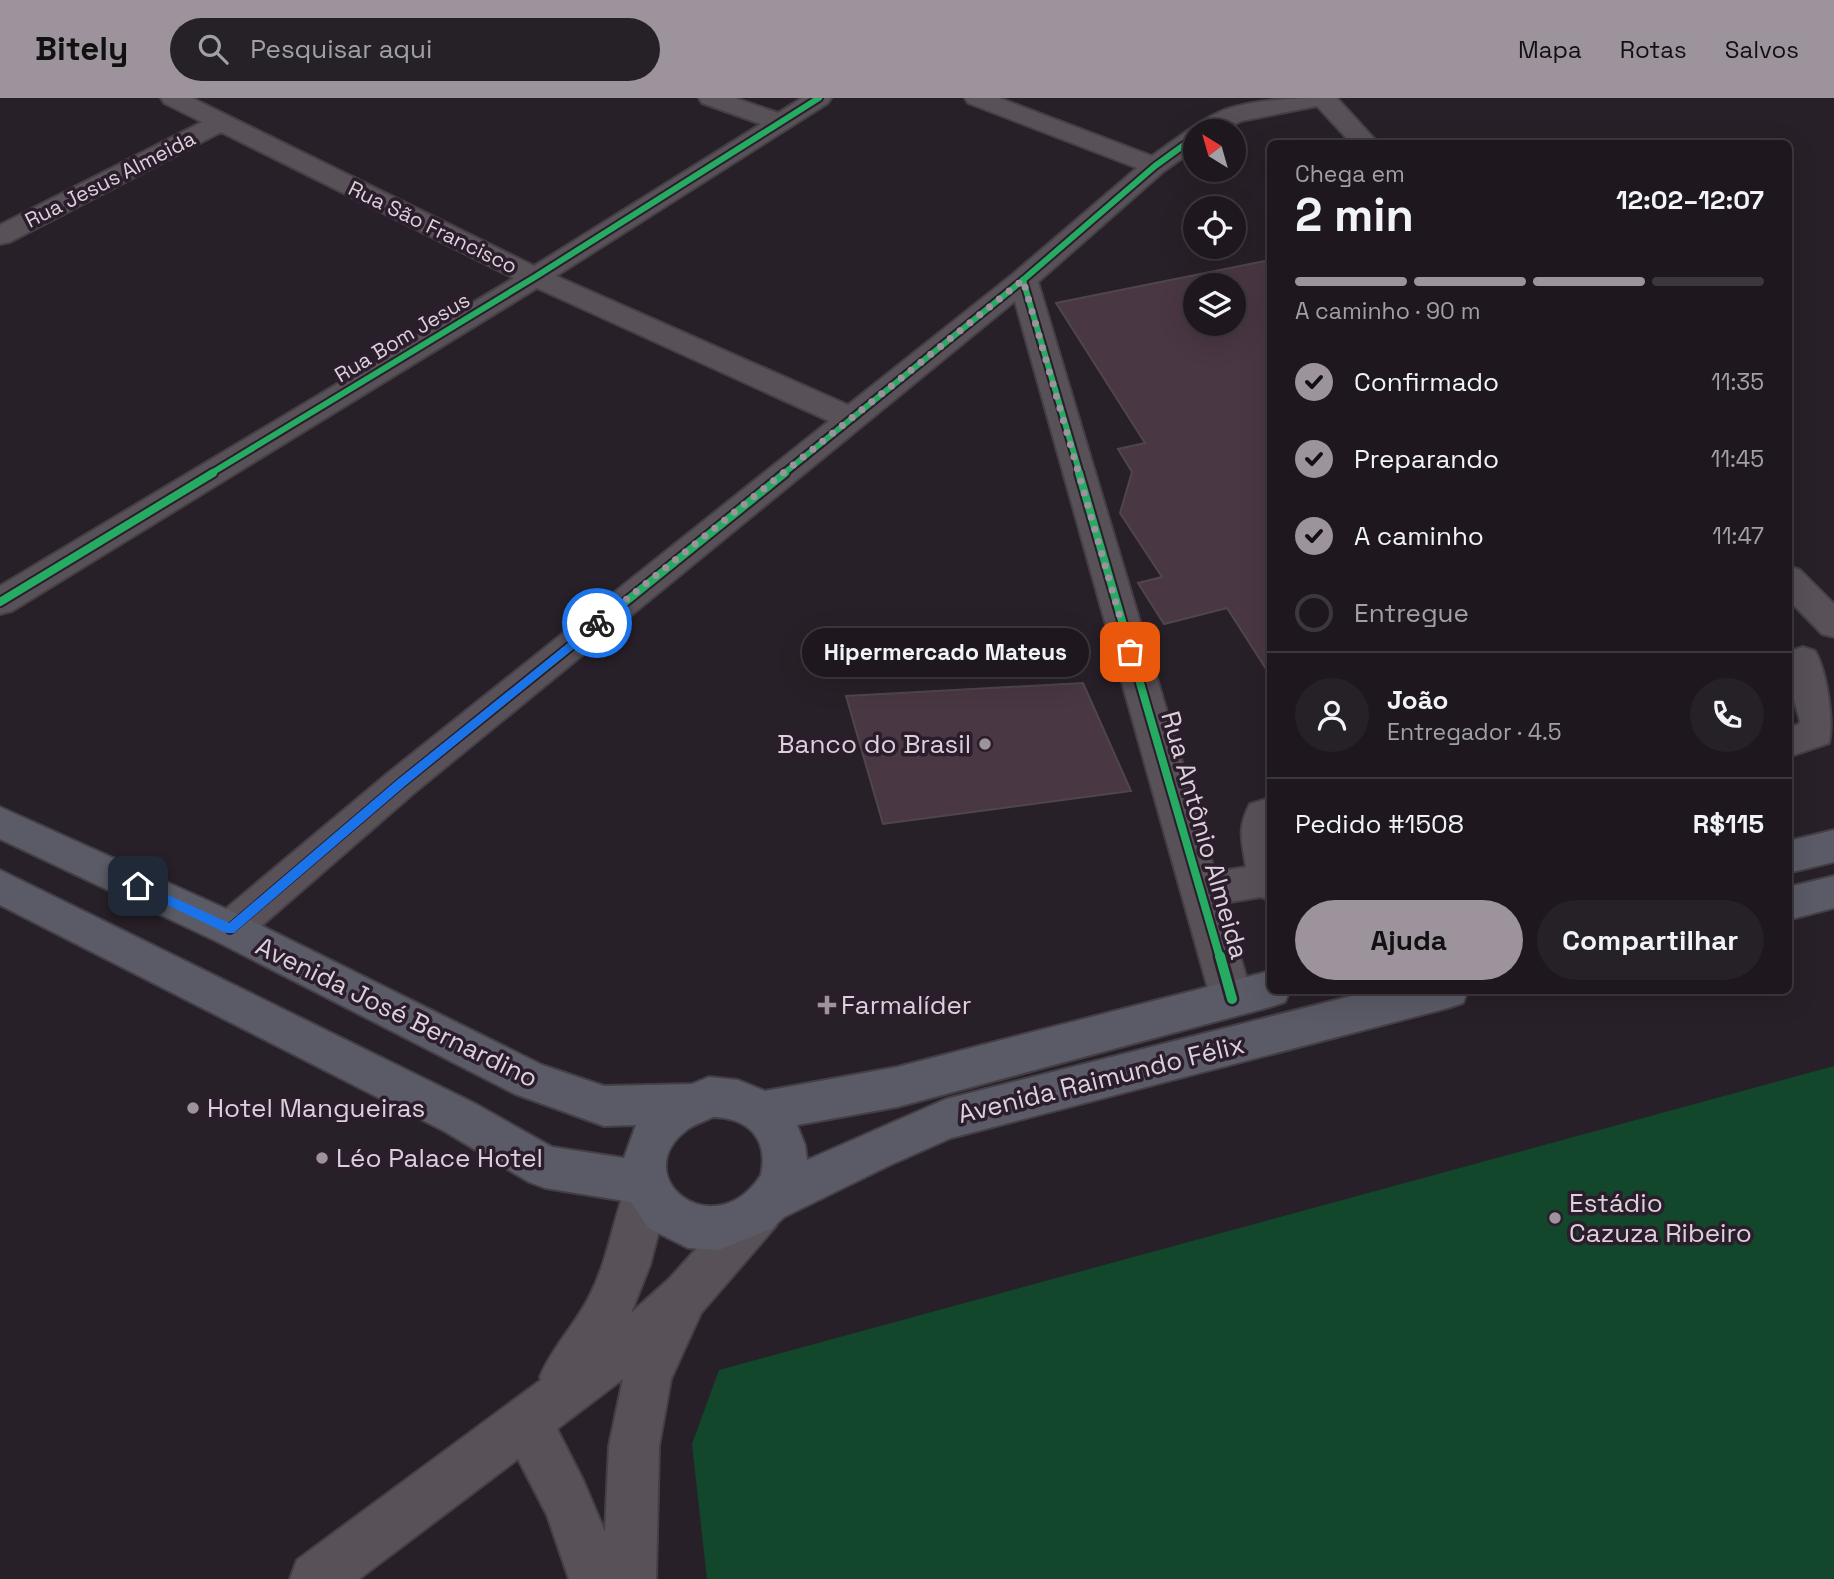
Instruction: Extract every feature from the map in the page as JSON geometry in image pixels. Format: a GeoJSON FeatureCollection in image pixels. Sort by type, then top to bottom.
{"type":"FeatureCollection","features":[{"type":"Feature","properties":{"kind":"main road","name":"Avenida José Bernardino"},"geometry":{"type":"LineString","coordinates":[[0,821],[230,929],[530,1080],[604,1106],[690,1103]]}},
{"type":"Feature","properties":{"kind":"main road"},"geometry":{"type":"LineString","coordinates":[[1792,856],[1834,846]]}},
{"type":"Feature","properties":{"kind":"main road"},"geometry":{"type":"LineString","coordinates":[[0,886],[458,1118],[545,1167],[646,1186]]}},
{"type":"Feature","properties":{"kind":"main road"},"geometry":{"type":"LineString","coordinates":[[1792,903],[1834,892]]}},
{"type":"Feature","properties":{"kind":"main road","name":"Avenida Raimundo Félix"},"geometry":{"type":"LineString","coordinates":[[764,1111],[897,1087],[1251,994]]}},
{"type":"Feature","properties":{"kind":"main road","name":"Avenida Raimundo Félix"},"geometry":{"type":"LineString","coordinates":[[764,1207],[874,1150],[946,1119],[1432,994]]}},
{"type":"Feature","properties":{"kind":"main road"},"geometry":{"type":"LineString","coordinates":[[709,1097],[728,1097],[747,1102],[764,1111],[776,1126],[784,1144],[785,1164],[779,1185],[764,1207],[739,1223],[715,1229],[691,1227],[669,1218],[654,1202],[646,1186],[644,1159],[653,1135],[662,1122],[690,1103],[709,1097]]}},
{"type":"Feature","properties":{"kind":"street","name":"Rua São Francisco"},"geometry":{"type":"LineString","coordinates":[[173,98],[535,277],[850,418]]}},
{"type":"Feature","properties":{"kind":"street"},"geometry":{"type":"LineString","coordinates":[[711,98],[779,122]]}},
{"type":"Feature","properties":{"kind":"street","name":"Rua Bom Jesus"},"geometry":{"type":"LineString","coordinates":[[0,602],[535,277],[820,98]]}},
{"type":"Feature","properties":{"kind":"street"},"geometry":{"type":"LineString","coordinates":[[976,98],[1155,166]]}},
{"type":"Feature","properties":{"kind":"street"},"geometry":{"type":"LineString","coordinates":[[1226,119],[1234,115],[1322,98],[1363,140]]}},
{"type":"Feature","properties":{"kind":"street","name":"Rua Jesus Almeida"},"geometry":{"type":"LineString","coordinates":[[0,236],[220,122]]}},
{"type":"Feature","properties":{"kind":"street"},"geometry":{"type":"LineString","coordinates":[[230,929],[401,783],[1023,280],[1183,145]]}},
{"type":"Feature","properties":{"kind":"street","name":"Rua Antônio Almeida"},"geometry":{"type":"LineString","coordinates":[[1023,280],[1199,891],[1251,994]]}},
{"type":"Feature","properties":{"kind":"street"},"geometry":{"type":"LineString","coordinates":[[1792,582],[1834,625]]}},
{"type":"Feature","properties":{"kind":"street"},"geometry":{"type":"LineString","coordinates":[[1792,742],[1816,733],[1818,721],[1808,659]]}},
{"type":"Feature","properties":{"kind":"street"},"geometry":{"type":"LineString","coordinates":[[1267,814],[1259,820],[1267,870]]}},
{"type":"Feature","properties":{"kind":"street"},"geometry":{"type":"LineString","coordinates":[[1199,891],[1267,882]]}},
{"type":"Feature","properties":{"kind":"street","name":"Avenida Raimundo Félix"},"geometry":{"type":"LineString","coordinates":[[524,1423],[578,1361],[599,1331],[619,1292],[646,1186]]}},
{"type":"Feature","properties":{"kind":"street","name":"Avenida Raimundo Félix"},"geometry":{"type":"LineString","coordinates":[[316,1579],[643,1334],[686,1295],[764,1207]]}},
{"type":"Feature","properties":{"kind":"street"},"geometry":{"type":"LineString","coordinates":[[630,1579],[633,1452],[641,1401],[656,1353],[686,1295]]}},
{"type":"Feature","properties":{"kind":"street"},"geometry":{"type":"LineString","coordinates":[[524,1423],[559,1479],[595,1579]]}},
{"type":"Feature","properties":{"kind":"green space","name":"Estádio Cazuza Ribeiro"},"geometry":{"type":"Polygon","coordinates":[[[1834,1066],[1834,1579],[707,1579],[692,1444],[719,1370],[1834,1066]]]}},
{"type":"Feature","properties":{"kind":"building"},"geometry":{"type":"Polygon","coordinates":[[[1267,261],[1267,670],[1227,608],[1164,624],[1138,583],[1162,577],[1120,513],[1132,472],[1118,449],[1145,443],[1056,303],[1183,277],[1183,336],[1246,336],[1246,273],[1205,273],[1267,261]]]}},
{"type":"Feature","properties":{"kind":"building","name":"Banco do Brasil"},"geometry":{"type":"Polygon","coordinates":[[[1083,683],[1131,791],[883,824],[846,696],[1083,683]]]}},
{"type":"Feature","properties":{"kind":"cycle path"},"geometry":{"type":"LineString","coordinates":[[0,602],[535,277],[819,98]]}},
{"type":"Feature","properties":{"kind":"cycle path"},"geometry":{"type":"LineString","coordinates":[[230,929],[401,783],[1023,280],[1155,166],[1183,146]]}},
{"type":"Feature","properties":{"kind":"cycle path"},"geometry":{"type":"LineString","coordinates":[[1023,280],[1232,999]]}},
{"type":"Feature","properties":{"kind":"way so far"},"geometry":{"type":"LineString","coordinates":[[597,623],[1023,280],[1130,652]]}},
{"type":"Feature","properties":{"kind":"place","name":"Hipermercado Mateus"},"geometry":{"type":"Point","coordinates":[1130,652]}},
{"type":"Feature","properties":{"kind":"place","name":"Banco do Brasil"},"geometry":{"type":"Point","coordinates":[985,744]}},
{"type":"Feature","properties":{"kind":"place","name":"Farmalíder"},"geometry":{"type":"Point","coordinates":[827,1005]}},
{"type":"Feature","properties":{"kind":"place","name":"Hotel Mangueiras"},"geometry":{"type":"Point","coordinates":[193,1108]}},
{"type":"Feature","properties":{"kind":"place","name":"Léo Palace Hotel"},"geometry":{"type":"Point","coordinates":[322,1158]}},
{"type":"Feature","properties":{"kind":"place","name":"Estádio Cazuza Ribeiro"},"geometry":{"type":"Point","coordinates":[1555,1218]}},
{"type":"Feature","properties":{"kind":"route"},"geometry":{"type":"LineString","coordinates":[[138,886],[230,929],[401,783],[597,623]]}}]}
